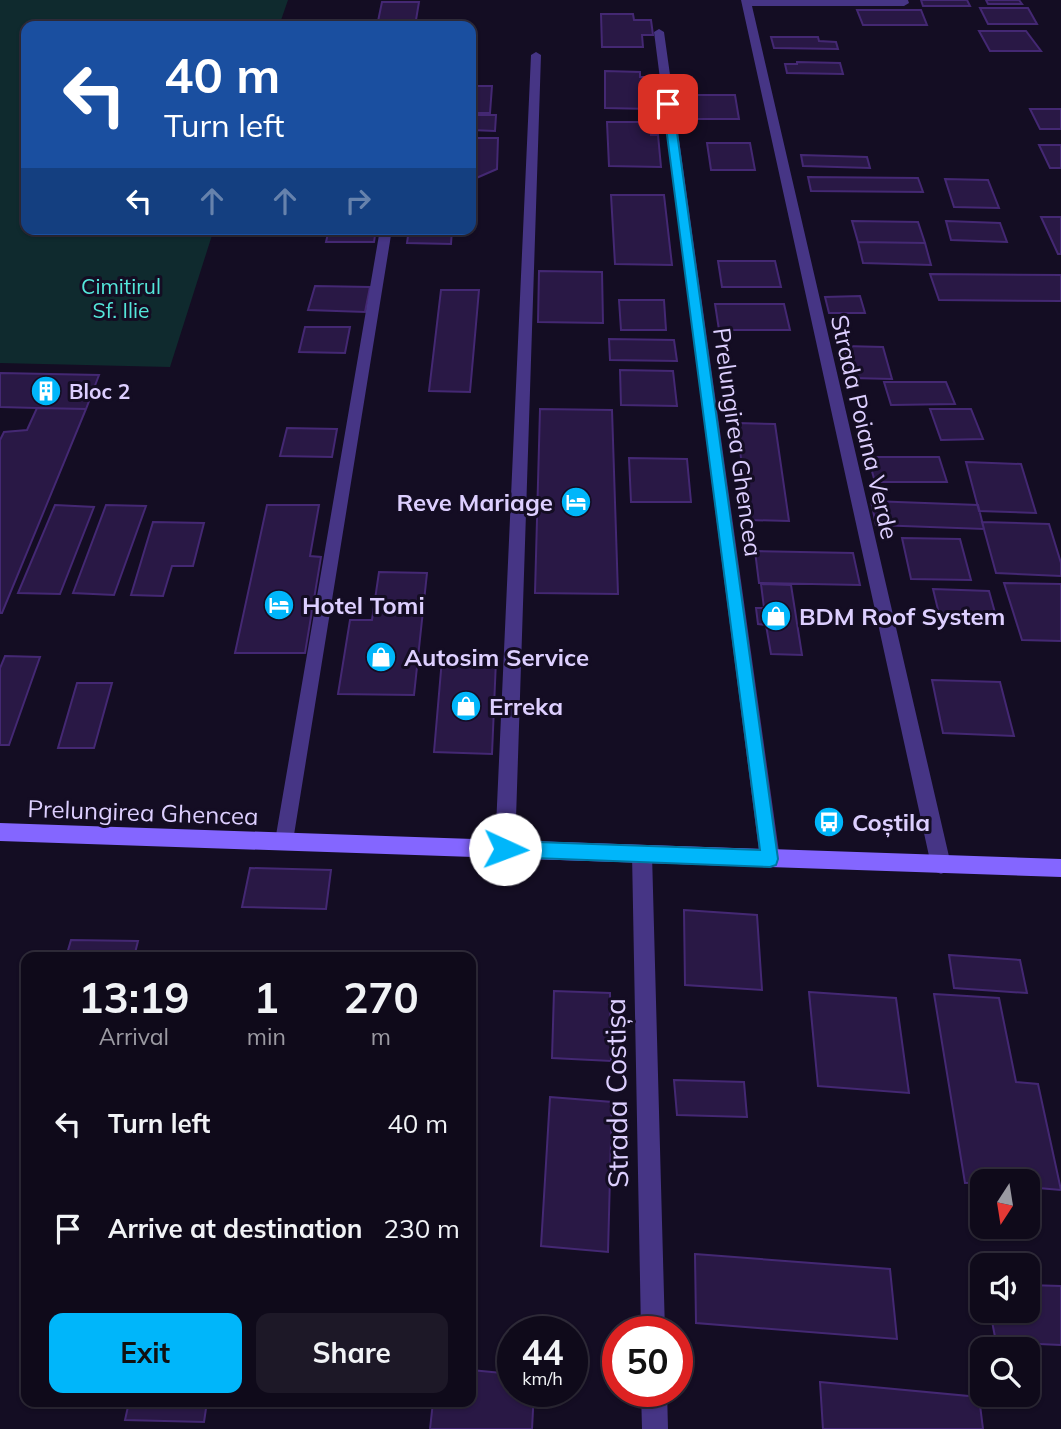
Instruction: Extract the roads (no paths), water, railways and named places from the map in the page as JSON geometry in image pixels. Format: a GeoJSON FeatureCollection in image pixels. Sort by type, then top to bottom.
{"type":"FeatureCollection","features":[{"type":"Feature","properties":{"kind":"main road","name":"Prelungirea Ghencea"},"geometry":{"type":"LineString","coordinates":[[0,832],[1061,868]]}},
{"type":"Feature","properties":{"kind":"street"},"geometry":{"type":"LineString","coordinates":[[746,1],[904,3],[903,0]]}},
{"type":"Feature","properties":{"kind":"street","name":"Strada Poiana Verde"},"geometry":{"type":"LineString","coordinates":[[746,1],[941,864]]}},
{"type":"Feature","properties":{"kind":"street","name":"Prelungirea Ghencea"},"geometry":{"type":"LineString","coordinates":[[659,33],[770,859]]}},
{"type":"Feature","properties":{"kind":"street"},"geometry":{"type":"LineString","coordinates":[[505,849],[536,55]]}},
{"type":"Feature","properties":{"kind":"street","name":"Prelungirea Ghencea"},"geometry":{"type":"LineString","coordinates":[[284,841],[385,235]]}},
{"type":"Feature","properties":{"kind":"street","name":"Strada Costișa"},"geometry":{"type":"LineString","coordinates":[[642,854],[653,1316]]}},
{"type":"Feature","properties":{"kind":"street"},"geometry":{"type":"LineString","coordinates":[[654,1407],[655,1429]]}},
{"type":"Feature","properties":{"kind":"place","name":"Bloc 2"},"geometry":{"type":"Point","coordinates":[46,391]}},
{"type":"Feature","properties":{"kind":"place","name":"Reve Mariage"},"geometry":{"type":"Point","coordinates":[576,502]}},
{"type":"Feature","properties":{"kind":"place","name":"Hotel Tomi"},"geometry":{"type":"Point","coordinates":[279,605]}},
{"type":"Feature","properties":{"kind":"place","name":"BDM Roof System"},"geometry":{"type":"Point","coordinates":[776,616]}},
{"type":"Feature","properties":{"kind":"place","name":"Autosim Service"},"geometry":{"type":"Point","coordinates":[381,657]}},
{"type":"Feature","properties":{"kind":"place","name":"Erreka"},"geometry":{"type":"Point","coordinates":[466,706]}},
{"type":"Feature","properties":{"kind":"place","name":"Coștila"},"geometry":{"type":"Point","coordinates":[829,822]}},
{"type":"Feature","properties":{"kind":"park label","name":"Cimitirul Sf. Ilie"},"geometry":{"type":"Point","coordinates":[121,298]}}]}
